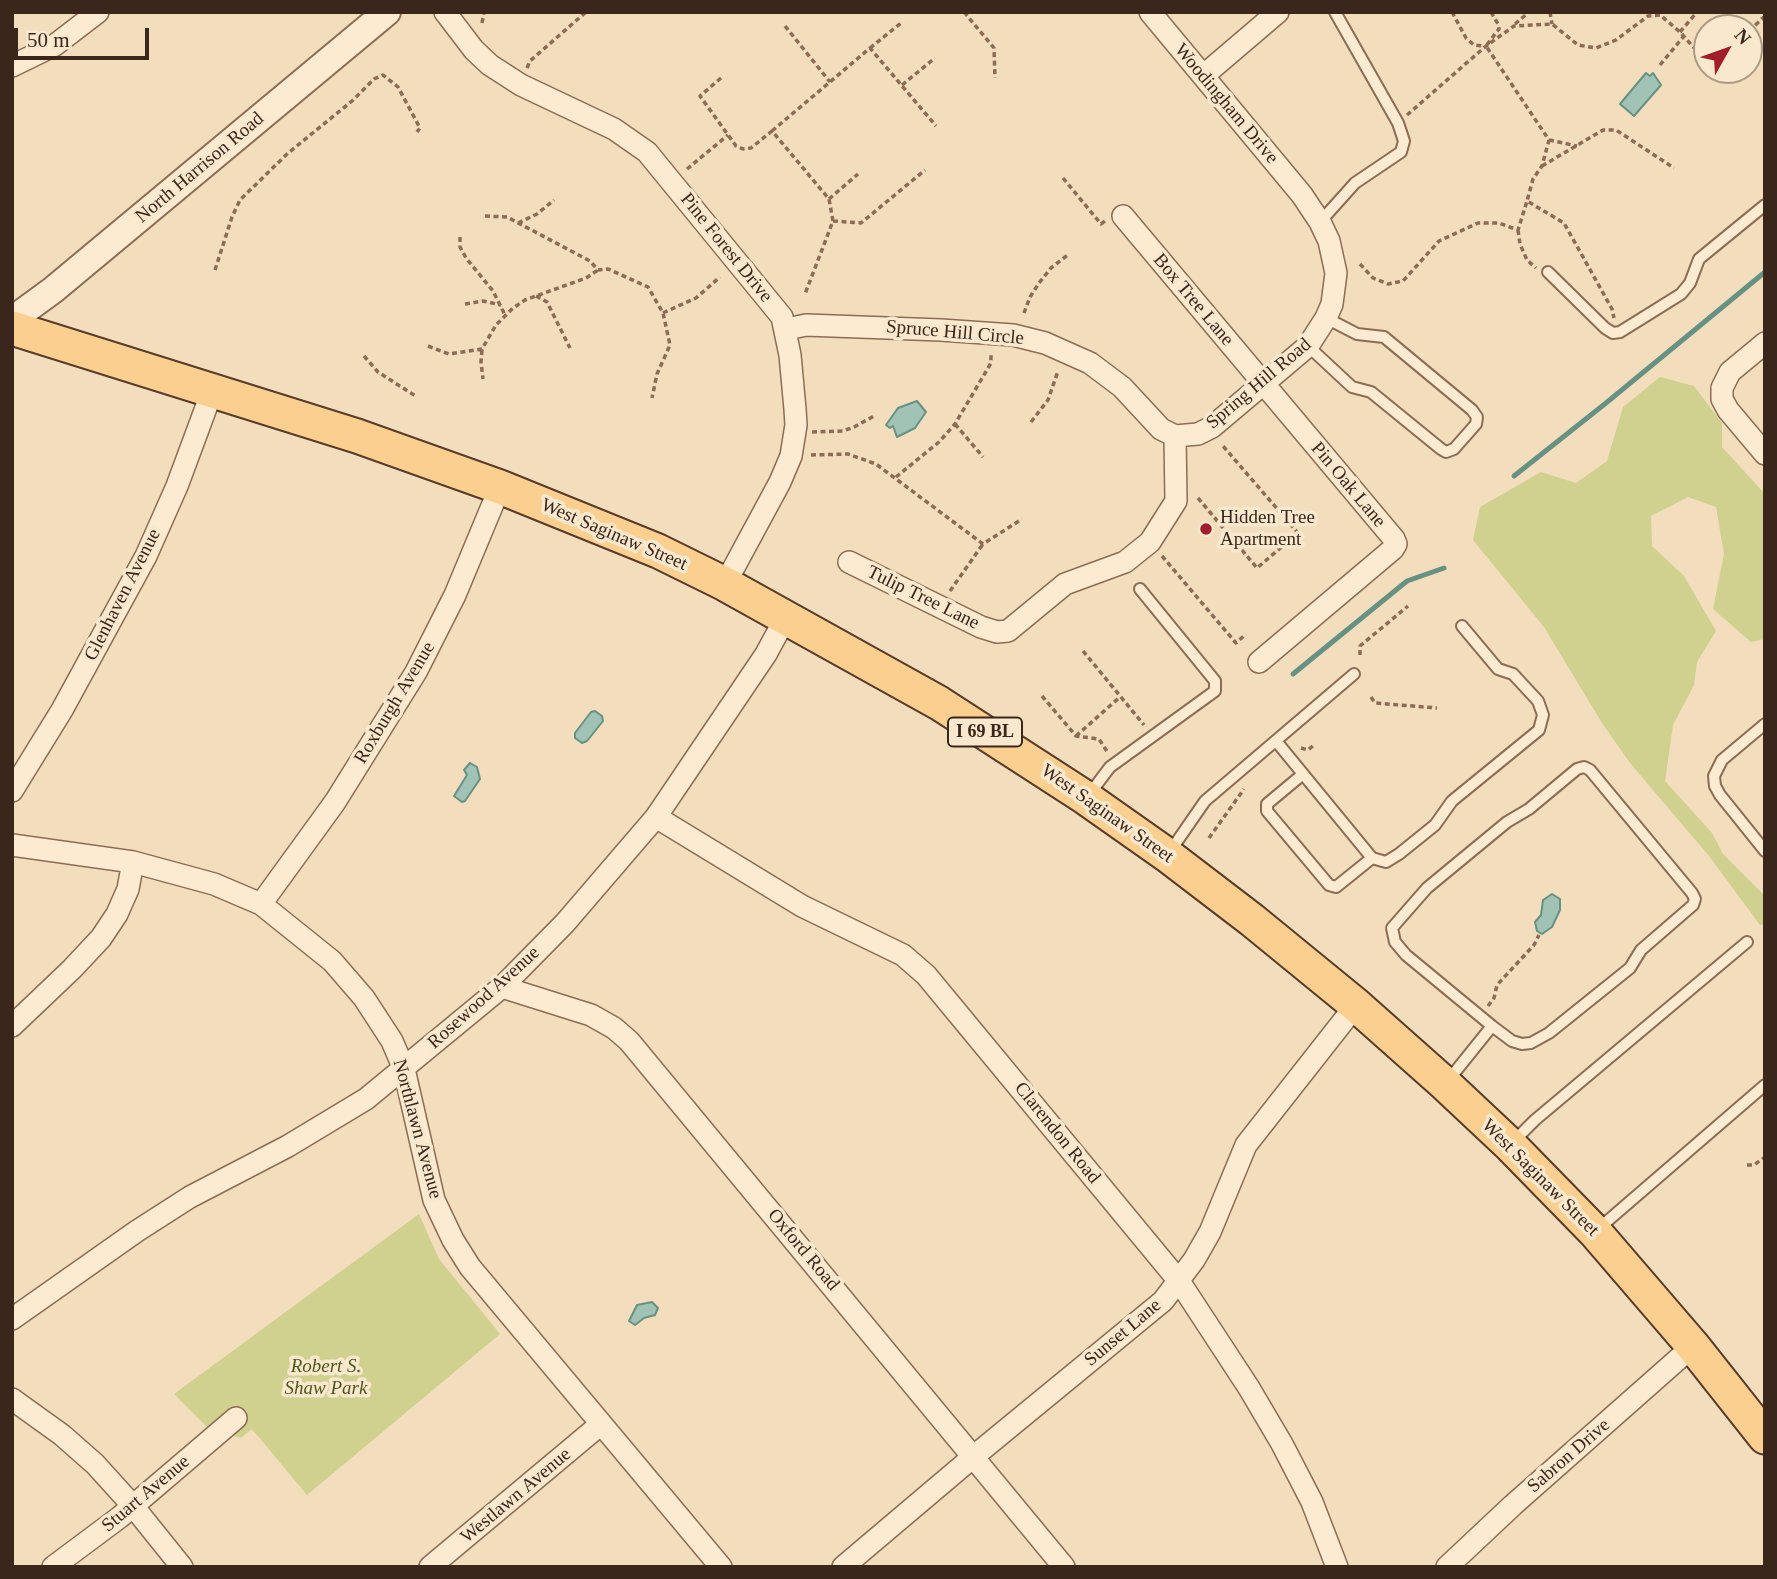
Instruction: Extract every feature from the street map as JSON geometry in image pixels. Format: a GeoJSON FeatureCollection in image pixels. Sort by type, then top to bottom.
{"type":"FeatureCollection","features":[{"type":"Feature","properties":{"kind":"main road","name":"West Saginaw Street"},"geometry":{"type":"LineString","coordinates":[[12,328],[213,389],[500,486],[658,551],[725,584],[940,703],[1086,798],[1167,855],[1356,1005],[1445,1084],[1510,1145],[1595,1232],[1693,1346],[1765,1437]]}},
{"type":"Feature","properties":{"kind":"street"},"geometry":{"type":"LineString","coordinates":[[12,66],[55,45],[98,12]]}},
{"type":"Feature","properties":{"kind":"street","name":"North Harrison Road"},"geometry":{"type":"LineString","coordinates":[[12,320],[53,290],[387,12]]}},
{"type":"Feature","properties":{"kind":"street","name":"Pine Forest Drive"},"geometry":{"type":"LineString","coordinates":[[445,12],[474,50],[490,65],[522,85],[633,140],[647,152],[782,317],[787,329],[795,433],[780,482],[725,584]]}},
{"type":"Feature","properties":{"kind":"street","name":"Woodingham Drive"},"geometry":{"type":"LineString","coordinates":[[1150,12],[1302,195]]}},
{"type":"Feature","properties":{"kind":"street"},"geometry":{"type":"LineString","coordinates":[[1203,76],[1279,12]]}},
{"type":"Feature","properties":{"kind":"street","name":"Spring Hill Road"},"geometry":{"type":"LineString","coordinates":[[1175,436],[1198,434],[1212,427],[1308,346],[1326,318],[1332,303],[1336,273],[1329,241],[1302,195]]}},
{"type":"Feature","properties":{"kind":"street","name":"Box Tree Lane"},"geometry":{"type":"LineString","coordinates":[[1116,217],[1263,384]]}},
{"type":"Feature","properties":{"kind":"street","name":"Spruce Hill Circle"},"geometry":{"type":"LineString","coordinates":[[787,329],[806,325],[1013,335],[1045,343],[1090,363],[1122,387],[1161,429],[1175,436]]}},
{"type":"Feature","properties":{"kind":"street"},"geometry":{"type":"LineString","coordinates":[[1765,343],[1730,372],[1722,388],[1722,399],[1728,410],[1765,454]]}},
{"type":"Feature","properties":{"kind":"street","name":"Pin Oak Lane"},"geometry":{"type":"LineString","coordinates":[[1259,662],[1396,544],[1263,384]]}},
{"type":"Feature","properties":{"kind":"street","name":"Glenhaven Avenue"},"geometry":{"type":"LineString","coordinates":[[12,791],[62,710],[146,556],[177,486],[213,389]]}},
{"type":"Feature","properties":{"kind":"street","name":"Tulip Tree Lane"},"geometry":{"type":"LineString","coordinates":[[849,562],[981,627],[997,632],[1008,631],[1065,584],[1117,565],[1150,542],[1176,501],[1175,436]]}},
{"type":"Feature","properties":{"kind":"street","name":"Roxburgh Avenue"},"geometry":{"type":"LineString","coordinates":[[261,904],[335,802],[416,672],[455,596],[500,486]]}},
{"type":"Feature","properties":{"kind":"street","name":"Rosewood Avenue"},"geometry":{"type":"LineString","coordinates":[[12,1319],[190,1197],[288,1146],[366,1099],[502,987],[565,923],[656,817],[770,647],[786,617]]}},
{"type":"Feature","properties":{"kind":"street","name":"Clarendon Road"},"geometry":{"type":"LineString","coordinates":[[656,817],[802,906],[903,955],[926,975],[1179,1281],[1282,1444],[1312,1502],[1337,1567]]}},
{"type":"Feature","properties":{"kind":"street","name":"Northlawn Avenue"},"geometry":{"type":"LineString","coordinates":[[12,845],[133,862],[214,884],[261,904],[332,961],[364,998],[391,1041],[404,1069],[435,1200],[453,1240],[470,1267],[721,1567]]}},
{"type":"Feature","properties":{"kind":"street"},"geometry":{"type":"LineString","coordinates":[[12,1026],[72,970],[101,938],[117,914],[128,889],[133,862]]}},
{"type":"Feature","properties":{"kind":"street","name":"Oxford Road"},"geometry":{"type":"LineString","coordinates":[[502,987],[592,1015],[629,1041],[1064,1567]]}},
{"type":"Feature","properties":{"kind":"street","name":"Sunset Lane"},"geometry":{"type":"LineString","coordinates":[[843,1567],[1163,1301],[1210,1232],[1246,1145],[1356,1005]]}},
{"type":"Feature","properties":{"kind":"street","name":"Sabron Drive"},"geometry":{"type":"LineString","coordinates":[[1447,1567],[1693,1346]]}},
{"type":"Feature","properties":{"kind":"street"},"geometry":{"type":"LineString","coordinates":[[12,1399],[71,1442],[95,1464],[134,1506],[182,1567]]}},
{"type":"Feature","properties":{"kind":"street","name":"Stuart Avenue"},"geometry":{"type":"LineString","coordinates":[[53,1567],[134,1506],[236,1418]]}},
{"type":"Feature","properties":{"kind":"street","name":"Westlawn Avenue"},"geometry":{"type":"LineString","coordinates":[[430,1567],[601,1424]]}},
{"type":"Feature","properties":{"kind":"lane"},"geometry":{"type":"LineString","coordinates":[[1320,222],[1354,183],[1401,152],[1404,141],[1398,123],[1335,12]]}},
{"type":"Feature","properties":{"kind":"lane"},"geometry":{"type":"LineString","coordinates":[[1542,271],[1605,328],[1620,332],[1681,294],[1690,283],[1699,259],[1765,205]]}},
{"type":"Feature","properties":{"kind":"lane"},"geometry":{"type":"LineString","coordinates":[[1308,346],[1352,387],[1371,391],[1446,452],[1454,449],[1476,424],[1477,417],[1472,410],[1384,337],[1357,334],[1326,318]]}},
{"type":"Feature","properties":{"kind":"lane"},"geometry":{"type":"LineString","coordinates":[[1086,798],[1110,767],[1215,691],[1215,681],[1140,589]]}},
{"type":"Feature","properties":{"kind":"lane"},"geometry":{"type":"LineString","coordinates":[[1276,741],[1371,858],[1386,862],[1399,854],[1435,825],[1452,801],[1539,730],[1543,715],[1538,701],[1513,674],[1498,669],[1462,626]]}},
{"type":"Feature","properties":{"kind":"lane"},"geometry":{"type":"LineString","coordinates":[[1167,855],[1205,801],[1354,674]]}},
{"type":"Feature","properties":{"kind":"lane"},"geometry":{"type":"LineString","coordinates":[[1765,724],[1722,760],[1714,776],[1720,795],[1765,851]]}},
{"type":"Feature","properties":{"kind":"lane"},"geometry":{"type":"LineString","coordinates":[[1584,767],[1590,770],[1692,893],[1695,899],[1693,905],[1641,950],[1630,968],[1549,1033],[1531,1043],[1522,1044],[1512,1041],[1492,1026],[1406,955],[1395,942],[1392,928],[1427,888],[1497,830],[1529,809],[1577,769],[1584,767]]}},
{"type":"Feature","properties":{"kind":"lane"},"geometry":{"type":"LineString","coordinates":[[1303,774],[1267,804],[1267,811],[1329,884],[1336,887],[1371,858]]}},
{"type":"Feature","properties":{"kind":"lane"},"geometry":{"type":"LineString","coordinates":[[1510,1145],[1535,1120],[1747,942]]}},
{"type":"Feature","properties":{"kind":"lane"},"geometry":{"type":"LineString","coordinates":[[1445,1084],[1492,1026]]}},
{"type":"Feature","properties":{"kind":"lane"},"geometry":{"type":"LineString","coordinates":[[1595,1232],[1765,1085]]}},
{"type":"Feature","properties":{"kind":"path"},"geometry":{"type":"LineString","coordinates":[[482,23],[484,12]]}},
{"type":"Feature","properties":{"kind":"path"},"geometry":{"type":"LineString","coordinates":[[522,85],[530,61],[586,12]]}},
{"type":"Feature","properties":{"kind":"path"},"geometry":{"type":"LineString","coordinates":[[964,12],[994,47],[995,78]]}},
{"type":"Feature","properties":{"kind":"path"},"geometry":{"type":"LineString","coordinates":[[1452,12],[1466,38],[1474,45],[1486,46]]}},
{"type":"Feature","properties":{"kind":"path"},"geometry":{"type":"LineString","coordinates":[[1486,46],[1499,29],[1491,12]]}},
{"type":"Feature","properties":{"kind":"path"},"geometry":{"type":"LineString","coordinates":[[1398,123],[1529,12]]}},
{"type":"Feature","properties":{"kind":"path"},"geometry":{"type":"LineString","coordinates":[[1549,12],[1552,24],[1578,45],[1596,48],[1616,40],[1648,16],[1660,15],[1693,46]]}},
{"type":"Feature","properties":{"kind":"path"},"geometry":{"type":"LineString","coordinates":[[1680,32],[1697,12]]}},
{"type":"Feature","properties":{"kind":"path"},"geometry":{"type":"LineString","coordinates":[[721,78],[700,96],[736,146],[751,148],[901,23]]}},
{"type":"Feature","properties":{"kind":"path"},"geometry":{"type":"LineString","coordinates":[[1514,26],[1552,24]]}},
{"type":"Feature","properties":{"kind":"path"},"geometry":{"type":"LineString","coordinates":[[785,26],[830,82]]}},
{"type":"Feature","properties":{"kind":"path"},"geometry":{"type":"LineString","coordinates":[[1660,65],[1684,36]]}},
{"type":"Feature","properties":{"kind":"path"},"geometry":{"type":"LineString","coordinates":[[1486,46],[1549,140],[1577,146]]}},
{"type":"Feature","properties":{"kind":"path"},"geometry":{"type":"LineString","coordinates":[[870,48],[936,126]]}},
{"type":"Feature","properties":{"kind":"path"},"geometry":{"type":"LineString","coordinates":[[902,85],[934,58]]}},
{"type":"Feature","properties":{"kind":"path"},"geometry":{"type":"LineString","coordinates":[[215,270],[240,201],[287,154],[352,101],[374,79],[383,75],[398,87],[420,128],[417,132]]}},
{"type":"Feature","properties":{"kind":"path"},"geometry":{"type":"LineString","coordinates":[[1542,166],[1603,130],[1616,130],[1674,168]]}},
{"type":"Feature","properties":{"kind":"path"},"geometry":{"type":"LineString","coordinates":[[772,131],[829,199],[833,221],[804,294]]}},
{"type":"Feature","properties":{"kind":"path"},"geometry":{"type":"LineString","coordinates":[[670,179],[688,168],[728,135]]}},
{"type":"Feature","properties":{"kind":"path"},"geometry":{"type":"LineString","coordinates":[[1542,271],[1527,260],[1520,244],[1518,230],[1549,140]]}},
{"type":"Feature","properties":{"kind":"path"},"geometry":{"type":"LineString","coordinates":[[833,221],[861,223],[925,170]]}},
{"type":"Feature","properties":{"kind":"path"},"geometry":{"type":"LineString","coordinates":[[829,199],[858,174]]}},
{"type":"Feature","properties":{"kind":"path"},"geometry":{"type":"LineString","coordinates":[[1063,178],[1101,224],[1116,217]]}},
{"type":"Feature","properties":{"kind":"path"},"geometry":{"type":"LineString","coordinates":[[517,223],[537,214],[554,200]]}},
{"type":"Feature","properties":{"kind":"path"},"geometry":{"type":"LineString","coordinates":[[1527,201],[1564,223],[1612,310],[1615,322],[1605,328]]}},
{"type":"Feature","properties":{"kind":"path"},"geometry":{"type":"LineString","coordinates":[[485,216],[496,215],[517,223],[590,261],[598,270]]}},
{"type":"Feature","properties":{"kind":"path"},"geometry":{"type":"LineString","coordinates":[[1360,264],[1373,278],[1388,284],[1403,281],[1439,241],[1478,223],[1499,223],[1518,230]]}},
{"type":"Feature","properties":{"kind":"path"},"geometry":{"type":"LineString","coordinates":[[460,237],[460,247],[472,269],[493,291],[505,314]]}},
{"type":"Feature","properties":{"kind":"path"},"geometry":{"type":"LineString","coordinates":[[1024,313],[1030,296],[1039,283],[1051,268],[1069,254]]}},
{"type":"Feature","properties":{"kind":"path"},"geometry":{"type":"LineString","coordinates":[[484,379],[482,349],[505,314],[536,295],[586,278],[598,270],[608,269],[648,287],[663,313],[670,345],[657,374],[652,398]]}},
{"type":"Feature","properties":{"kind":"path"},"geometry":{"type":"LineString","coordinates":[[663,313],[696,298],[720,277]]}},
{"type":"Feature","properties":{"kind":"path"},"geometry":{"type":"LineString","coordinates":[[536,295],[547,302],[570,348]]}},
{"type":"Feature","properties":{"kind":"path"},"geometry":{"type":"LineString","coordinates":[[465,304],[483,301],[501,306]]}},
{"type":"Feature","properties":{"kind":"path"},"geometry":{"type":"LineString","coordinates":[[895,477],[939,442],[955,425],[990,363],[991,334]]}},
{"type":"Feature","properties":{"kind":"path"},"geometry":{"type":"LineString","coordinates":[[428,346],[449,354],[482,349]]}},
{"type":"Feature","properties":{"kind":"path"},"geometry":{"type":"LineString","coordinates":[[364,356],[378,372],[418,397]]}},
{"type":"Feature","properties":{"kind":"path"},"geometry":{"type":"LineString","coordinates":[[1031,422],[1048,400],[1058,371]]}},
{"type":"Feature","properties":{"kind":"path"},"geometry":{"type":"LineString","coordinates":[[795,433],[843,431],[874,416]]}},
{"type":"Feature","properties":{"kind":"path"},"geometry":{"type":"LineString","coordinates":[[955,425],[983,457]]}},
{"type":"Feature","properties":{"kind":"path"},"geometry":{"type":"LineString","coordinates":[[1198,498],[1257,568],[1298,533],[1223,446]]}},
{"type":"Feature","properties":{"kind":"path"},"geometry":{"type":"LineString","coordinates":[[811,455],[848,454],[864,458],[895,477],[983,544]]}},
{"type":"Feature","properties":{"kind":"path"},"geometry":{"type":"LineString","coordinates":[[949,592],[983,544],[1022,519]]}},
{"type":"Feature","properties":{"kind":"path"},"geometry":{"type":"LineString","coordinates":[[1150,542],[1236,643],[1246,634]]}},
{"type":"Feature","properties":{"kind":"path"},"geometry":{"type":"LineString","coordinates":[[1360,655],[1360,646],[1408,606]]}},
{"type":"Feature","properties":{"kind":"path"},"geometry":{"type":"LineString","coordinates":[[1083,651],[1153,736]]}},
{"type":"Feature","properties":{"kind":"path"},"geometry":{"type":"LineString","coordinates":[[1042,696],[1076,736],[1099,739],[1108,752],[1102,762]]}},
{"type":"Feature","properties":{"kind":"path"},"geometry":{"type":"LineString","coordinates":[[1076,736],[1120,697]]}},
{"type":"Feature","properties":{"kind":"path"},"geometry":{"type":"LineString","coordinates":[[1371,697],[1376,703],[1437,708]]}},
{"type":"Feature","properties":{"kind":"path"},"geometry":{"type":"LineString","coordinates":[[1287,755],[1298,748],[1308,750],[1314,745]]}},
{"type":"Feature","properties":{"kind":"path"},"geometry":{"type":"LineString","coordinates":[[1209,838],[1239,793],[1247,786]]}},
{"type":"Feature","properties":{"kind":"path"},"geometry":{"type":"LineString","coordinates":[[1479,1015],[1494,998],[1497,985],[1534,946],[1539,935]]}},
{"type":"Feature","properties":{"kind":"path"},"geometry":{"type":"LineString","coordinates":[[1746,1165],[1754,1165],[1765,1157]]}},
{"type":"Feature","properties":{"kind":"green space"},"geometry":{"type":"Polygon","coordinates":[[[1660,377],[1694,386],[1722,423],[1722,447],[1765,494],[1765,639],[1751,642],[1713,609],[1724,554],[1716,507],[1688,497],[1651,516],[1652,546],[1684,576],[1716,631],[1697,662],[1694,685],[1673,725],[1665,781],[1712,833],[1723,854],[1764,895],[1765,925],[1760,925],[1709,856],[1630,763],[1602,723],[1544,627],[1473,540],[1480,507],[1541,472],[1576,483],[1607,461],[1623,407],[1660,377]]]}},
{"type":"Feature","properties":{"kind":"green space","name":"Robert S. Shaw Park"},"geometry":{"type":"Polygon","coordinates":[[[419,1214],[439,1259],[500,1334],[307,1495],[252,1429],[241,1438],[208,1428],[174,1394],[419,1214]]]}},
{"type":"Feature","properties":{"kind":"shaded area"},"geometry":{"type":"Polygon","coordinates":[[[1646,73],[1650,76],[1653,73],[1661,85],[1634,116],[1620,104],[1646,73]]]}},
{"type":"Feature","properties":{"kind":"shaded area"},"geometry":{"type":"Polygon","coordinates":[[[917,401],[926,412],[915,428],[897,437],[893,426],[890,428],[886,425],[898,408],[917,401]]]}},
{"type":"Feature","properties":{"kind":"shaded area"},"geometry":{"type":"Polygon","coordinates":[[[595,711],[602,716],[603,721],[587,741],[582,743],[575,738],[575,733],[591,712],[595,711]]]}},
{"type":"Feature","properties":{"kind":"shaded area"},"geometry":{"type":"Polygon","coordinates":[[[470,763],[477,767],[480,779],[462,802],[454,796],[467,775],[464,770],[470,763]]]}},
{"type":"Feature","properties":{"kind":"shaded area"},"geometry":{"type":"Polygon","coordinates":[[[1552,894],[1560,899],[1560,910],[1552,927],[1542,934],[1537,931],[1535,922],[1541,915],[1543,900],[1552,894]]]}},
{"type":"Feature","properties":{"kind":"shaded area"},"geometry":{"type":"Polygon","coordinates":[[[652,1302],[658,1308],[655,1315],[644,1318],[635,1325],[629,1321],[637,1305],[652,1302]]]}},
{"type":"Feature","properties":{"kind":"waterway"},"geometry":{"type":"LineString","coordinates":[[1514,476],[1765,272]]}},
{"type":"Feature","properties":{"kind":"waterway"},"geometry":{"type":"LineString","coordinates":[[1293,674],[1407,581],[1444,568]]}},
{"type":"Feature","properties":{"kind":"place","name":"Hidden Tree Apartment"},"geometry":{"type":"Point","coordinates":[1206,529]}}]}
